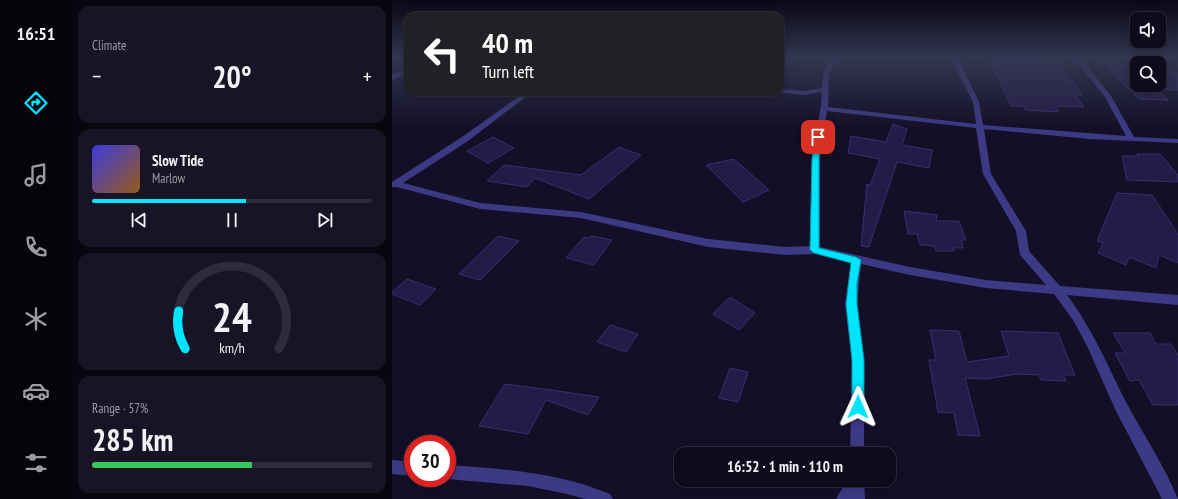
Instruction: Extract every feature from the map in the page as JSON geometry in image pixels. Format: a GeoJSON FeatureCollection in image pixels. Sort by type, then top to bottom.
{"type":"FeatureCollection","features":[{"type":"Feature","properties":{"kind":"street"},"geometry":{"type":"LineString","coordinates":[[814,250],[816,158],[819,131],[825,107],[826,81]]}},
{"type":"Feature","properties":{"kind":"street"},"geometry":{"type":"LineString","coordinates":[[966,81],[976,102],[985,163],[991,181],[1021,231],[1024,252],[1058,290],[1077,317],[1092,343],[1121,406],[1170,499]]}},
{"type":"Feature","properties":{"kind":"street"},"geometry":{"type":"LineString","coordinates":[[1096,81],[1108,96],[1131,139]]}},
{"type":"Feature","properties":{"kind":"street"},"geometry":{"type":"LineString","coordinates":[[784,91],[804,93],[826,89]]}},
{"type":"Feature","properties":{"kind":"street"},"geometry":{"type":"LineString","coordinates":[[804,93],[825,107],[981,128],[1178,141]]}},
{"type":"Feature","properties":{"kind":"street"},"geometry":{"type":"LineString","coordinates":[[394,185],[465,139],[524,96]]}},
{"type":"Feature","properties":{"kind":"street"},"geometry":{"type":"LineString","coordinates":[[394,185],[480,206],[581,215],[708,242],[785,251],[814,250],[856,260],[986,284],[1178,300]]}},
{"type":"Feature","properties":{"kind":"street"},"geometry":{"type":"LineString","coordinates":[[856,260],[852,283],[852,304],[858,360],[857,447]]}},
{"type":"Feature","properties":{"kind":"street"},"geometry":{"type":"LineString","coordinates":[[392,467],[404,468]]}},
{"type":"Feature","properties":{"kind":"street"},"geometry":{"type":"LineString","coordinates":[[456,473],[518,476],[551,481],[588,496],[605,499]]}},
{"type":"Feature","properties":{"kind":"street"},"geometry":{"type":"LineString","coordinates":[[844,499],[852,487]]}},
{"type":"Feature","properties":{"kind":"street"},"geometry":{"type":"LineString","coordinates":[[857,487],[858,499]]}},
{"type":"Feature","properties":{"kind":"building"},"geometry":{"type":"Polygon","coordinates":[[[1000,81],[1072,81],[1082,95],[1075,95],[1084,107],[1055,106],[1059,112],[1026,110],[1024,106],[1011,106],[1000,81]]]}},
{"type":"Feature","properties":{"kind":"building"},"geometry":{"type":"Polygon","coordinates":[[[1121,81],[1130,81],[1130,90],[1121,81]]]}},
{"type":"Feature","properties":{"kind":"building"},"geometry":{"type":"Polygon","coordinates":[[[1166,81],[1178,81],[1178,90],[1166,90],[1166,81]]]}},
{"type":"Feature","properties":{"kind":"building"},"geometry":{"type":"Polygon","coordinates":[[[1132,92],[1159,92],[1168,100],[1139,99],[1132,92]]]}},
{"type":"Feature","properties":{"kind":"building"},"geometry":{"type":"Polygon","coordinates":[[[893,124],[907,129],[902,145],[932,150],[929,168],[897,162],[869,247],[861,246],[867,184],[870,185],[880,159],[848,153],[851,136],[886,142],[893,124]]]}},
{"type":"Feature","properties":{"kind":"building"},"geometry":{"type":"Polygon","coordinates":[[[493,137],[514,148],[488,163],[467,151],[493,137]]]}},
{"type":"Feature","properties":{"kind":"building"},"geometry":{"type":"Polygon","coordinates":[[[619,147],[641,155],[589,199],[535,178],[527,187],[487,181],[504,165],[581,175],[619,147]]]}},
{"type":"Feature","properties":{"kind":"building"},"geometry":{"type":"Polygon","coordinates":[[[1137,154],[1160,154],[1178,175],[1178,182],[1127,180],[1122,156],[1139,156],[1137,154]]]}},
{"type":"Feature","properties":{"kind":"building"},"geometry":{"type":"Polygon","coordinates":[[[734,159],[769,190],[743,202],[706,165],[734,159]]]}},
{"type":"Feature","properties":{"kind":"building"},"geometry":{"type":"Polygon","coordinates":[[[1117,193],[1152,195],[1178,234],[1178,263],[1159,255],[1156,268],[1129,257],[1126,265],[1098,253],[1103,243],[1097,241],[1117,193]]]}},
{"type":"Feature","properties":{"kind":"building"},"geometry":{"type":"Polygon","coordinates":[[[904,211],[937,215],[936,221],[959,221],[966,240],[961,240],[963,248],[953,248],[954,251],[936,251],[934,246],[920,245],[917,234],[908,234],[904,211]]]}},
{"type":"Feature","properties":{"kind":"building"},"geometry":{"type":"Polygon","coordinates":[[[498,236],[519,241],[480,280],[459,274],[498,236]]]}},
{"type":"Feature","properties":{"kind":"building"},"geometry":{"type":"Polygon","coordinates":[[[591,236],[612,240],[594,265],[566,258],[584,237],[589,238],[591,236]]]}},
{"type":"Feature","properties":{"kind":"building"},"geometry":{"type":"Polygon","coordinates":[[[407,279],[436,289],[420,305],[392,294],[392,292],[407,279]]]}},
{"type":"Feature","properties":{"kind":"building"},"geometry":{"type":"Polygon","coordinates":[[[730,297],[755,313],[739,330],[713,314],[730,297]]]}},
{"type":"Feature","properties":{"kind":"building"},"geometry":{"type":"Polygon","coordinates":[[[610,325],[638,334],[626,352],[597,342],[610,325]]]}},
{"type":"Feature","properties":{"kind":"building"},"geometry":{"type":"Polygon","coordinates":[[[930,330],[959,331],[967,362],[1009,356],[1001,331],[1058,333],[1075,375],[1063,375],[1066,381],[1041,380],[1039,375],[1017,374],[986,379],[965,378],[980,436],[958,435],[954,413],[938,412],[929,360],[936,360],[930,330]]]}},
{"type":"Feature","properties":{"kind":"building"},"geometry":{"type":"Polygon","coordinates":[[[1113,333],[1150,333],[1156,344],[1171,344],[1178,355],[1178,405],[1153,405],[1139,380],[1130,381],[1115,353],[1125,353],[1113,333]]]}},
{"type":"Feature","properties":{"kind":"building"},"geometry":{"type":"Polygon","coordinates":[[[730,368],[748,372],[738,402],[719,398],[730,368]]]}},
{"type":"Feature","properties":{"kind":"building"},"geometry":{"type":"Polygon","coordinates":[[[505,384],[599,397],[588,415],[546,400],[528,434],[479,426],[505,384]]]}},
{"type":"Feature","properties":{"kind":"route"},"geometry":{"type":"LineString","coordinates":[[818,137],[816,158],[816,218],[814,250],[856,260],[852,283],[852,304],[858,360],[858,407]]}}]}
